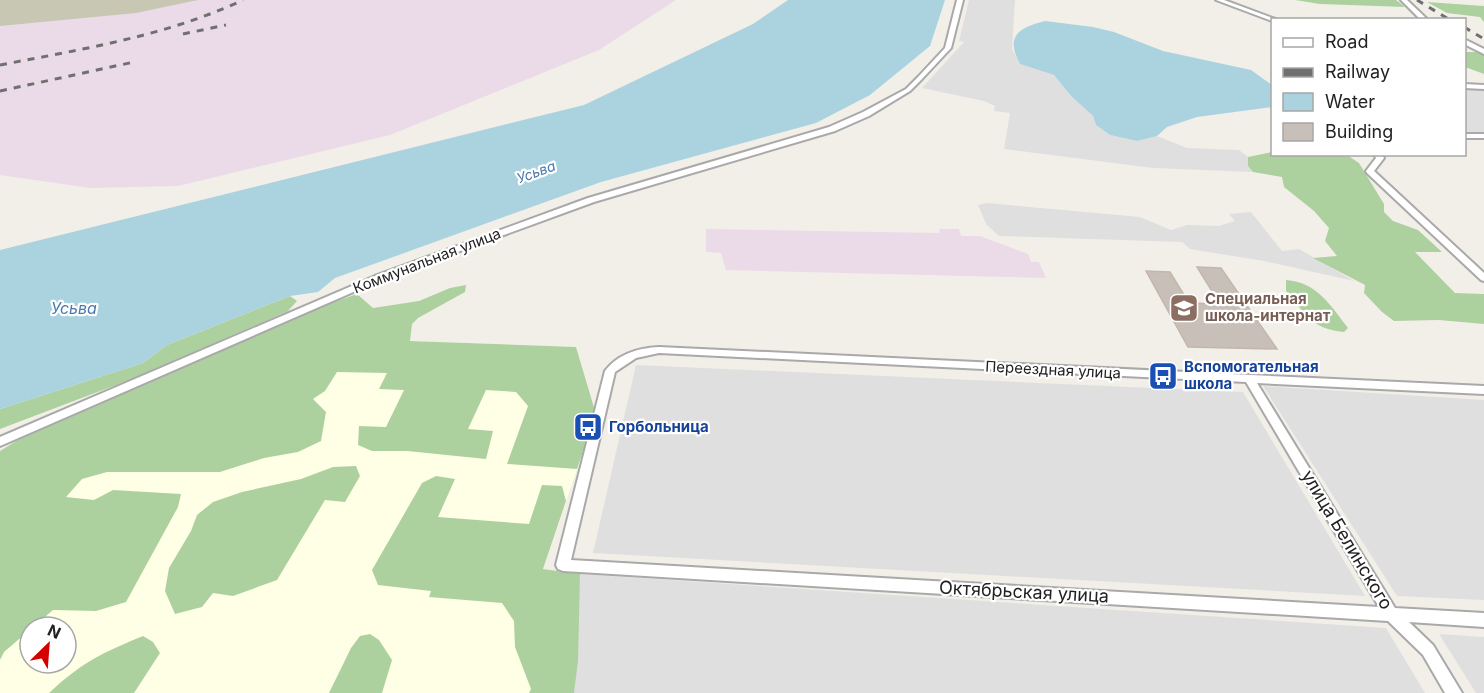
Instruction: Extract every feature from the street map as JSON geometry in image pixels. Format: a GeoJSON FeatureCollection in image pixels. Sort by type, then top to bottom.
{"type":"FeatureCollection","features":[{"type":"Feature","properties":{"kind":"street","name":"Коммунальная улица"},"geometry":{"type":"LineString","coordinates":[[0,442],[378,278],[591,200],[832,129],[866,114],[908,90],[948,48],[960,0]]}},
{"type":"Feature","properties":{"kind":"street"},"geometry":{"type":"LineString","coordinates":[[1219,0],[1271,19]]}},
{"type":"Feature","properties":{"kind":"street"},"geometry":{"type":"LineString","coordinates":[[1404,0],[1422,18]]}},
{"type":"Feature","properties":{"kind":"street"},"geometry":{"type":"LineString","coordinates":[[1466,42],[1484,52]]}},
{"type":"Feature","properties":{"kind":"street"},"geometry":{"type":"LineString","coordinates":[[1466,86],[1484,87]]}},
{"type":"Feature","properties":{"kind":"street"},"geometry":{"type":"LineString","coordinates":[[1466,136],[1484,136]]}},
{"type":"Feature","properties":{"kind":"street"},"geometry":{"type":"LineString","coordinates":[[1379,156],[1380,158],[1370,171],[1484,278]]}},
{"type":"Feature","properties":{"kind":"street","name":"Переездная улица"},"geometry":{"type":"LineString","coordinates":[[563,565],[610,371],[624,358],[639,352],[659,350],[1484,390]]}},
{"type":"Feature","properties":{"kind":"street","name":"улица Белинского"},"geometry":{"type":"LineString","coordinates":[[1250,380],[1391,614],[1428,651],[1454,693]]}},
{"type":"Feature","properties":{"kind":"street","name":"Октябрьская улица"},"geometry":{"type":"LineString","coordinates":[[563,565],[1484,620]]}},
{"type":"Feature","properties":{"kind":"shaded area"},"geometry":{"type":"Polygon","coordinates":[[[0,0],[676,0],[599,50],[390,135],[178,186],[90,188],[0,175],[0,0]]]}},
{"type":"Feature","properties":{"kind":"shaded area"},"geometry":{"type":"Polygon","coordinates":[[[0,0],[198,0],[136,13],[0,26],[0,0]]]}},
{"type":"Feature","properties":{"kind":"shaded area"},"geometry":{"type":"Polygon","coordinates":[[[969,0],[1015,0],[1012,49],[1020,64],[1054,75],[1071,96],[1093,116],[1096,125],[1110,135],[1136,141],[1157,136],[1187,148],[1239,150],[1248,157],[1248,166],[1253,172],[1153,168],[1004,149],[1010,113],[994,111],[995,106],[984,101],[922,88],[964,42],[959,41],[969,0]]]}},
{"type":"Feature","properties":{"kind":"shaded area"},"geometry":{"type":"Polygon","coordinates":[[[1466,89],[1484,89],[1484,134],[1466,134],[1466,89]]]}},
{"type":"Feature","properties":{"kind":"shaded area"},"geometry":{"type":"Polygon","coordinates":[[[987,203],[1140,217],[1171,230],[1187,225],[1219,226],[1235,221],[1229,214],[1251,212],[1282,251],[1299,249],[1354,281],[1264,261],[1190,249],[1182,242],[999,236],[986,224],[978,205],[987,203]]]}},
{"type":"Feature","properties":{"kind":"shaded area"},"geometry":{"type":"Polygon","coordinates":[[[706,229],[940,233],[939,229],[959,229],[961,236],[980,236],[1028,254],[1031,262],[1039,262],[1046,278],[726,270],[721,253],[706,252],[706,229]]]}},
{"type":"Feature","properties":{"kind":"shaded area"},"geometry":{"type":"Polygon","coordinates":[[[357,294],[410,341],[576,347],[596,414],[543,569],[580,574],[554,693],[0,693],[0,451],[24,436],[328,304],[357,294]]]}},
{"type":"Feature","properties":{"kind":"shaded area"},"geometry":{"type":"Polygon","coordinates":[[[636,365],[1243,392],[1365,596],[593,553],[636,365]]]}},
{"type":"Feature","properties":{"kind":"shaded area"},"geometry":{"type":"Polygon","coordinates":[[[1263,386],[1484,400],[1484,600],[1397,596],[1263,386]]]}},
{"type":"Feature","properties":{"kind":"shaded area"},"geometry":{"type":"Polygon","coordinates":[[[580,574],[1386,628],[1425,693],[572,693],[580,574]]]}},
{"type":"Feature","properties":{"kind":"shaded area"},"geometry":{"type":"Polygon","coordinates":[[[1439,634],[1484,637],[1484,693],[1476,693],[1439,634]]]}},
{"type":"Feature","properties":{"kind":"green space"},"geometry":{"type":"Polygon","coordinates":[[[1295,0],[1396,0],[1405,7],[1320,4],[1295,0]]]}},
{"type":"Feature","properties":{"kind":"green space"},"geometry":{"type":"Polygon","coordinates":[[[1427,2],[1484,6],[1484,22],[1480,17],[1447,13],[1427,2]]]}},
{"type":"Feature","properties":{"kind":"green space"},"geometry":{"type":"Polygon","coordinates":[[[1466,52],[1484,55],[1484,74],[1466,67],[1466,52]]]}},
{"type":"Feature","properties":{"kind":"green space"},"geometry":{"type":"Polygon","coordinates":[[[1271,152],[1271,156],[1348,156],[1359,163],[1384,204],[1384,212],[1393,221],[1418,230],[1442,252],[1415,252],[1455,293],[1484,294],[1484,324],[1439,320],[1394,321],[1364,293],[1365,285],[1313,258],[1337,256],[1325,241],[1329,228],[1314,211],[1284,187],[1282,177],[1253,172],[1248,166],[1248,157],[1271,152]]]}},
{"type":"Feature","properties":{"kind":"green space"},"geometry":{"type":"Polygon","coordinates":[[[1286,280],[1315,290],[1348,328],[1344,332],[1316,324],[1286,291],[1286,280]]]}},
{"type":"Feature","properties":{"kind":"green space"},"geometry":{"type":"Polygon","coordinates":[[[466,285],[465,292],[418,318],[412,324],[410,341],[576,347],[596,414],[577,469],[507,464],[528,406],[516,392],[486,390],[468,429],[493,431],[486,459],[407,451],[372,451],[358,445],[359,426],[386,427],[404,390],[379,389],[387,373],[337,372],[325,391],[313,399],[326,412],[321,441],[298,452],[264,458],[220,472],[107,472],[82,479],[66,497],[94,500],[113,490],[181,494],[178,507],[126,602],[96,611],[53,610],[47,615],[18,615],[18,640],[4,652],[0,660],[0,451],[24,436],[328,304],[357,294],[373,308],[419,301],[450,288],[466,285]]]}},
{"type":"Feature","properties":{"kind":"green space"},"geometry":{"type":"Polygon","coordinates":[[[290,296],[297,301],[288,311],[145,374],[0,429],[0,409],[143,363],[167,345],[290,296]]]}},
{"type":"Feature","properties":{"kind":"green space"},"geometry":{"type":"Polygon","coordinates":[[[356,466],[360,476],[345,502],[325,500],[277,580],[233,596],[213,593],[202,607],[175,614],[165,591],[169,568],[191,531],[197,515],[213,502],[242,492],[301,479],[333,467],[356,466]]]}},
{"type":"Feature","properties":{"kind":"green space"},"geometry":{"type":"Polygon","coordinates":[[[436,476],[455,479],[438,517],[529,524],[542,485],[562,486],[566,501],[543,569],[580,574],[578,661],[574,693],[529,693],[531,689],[515,647],[514,621],[502,603],[429,597],[431,591],[378,585],[372,570],[422,483],[436,476]]]}},
{"type":"Feature","properties":{"kind":"green space"},"geometry":{"type":"Polygon","coordinates":[[[370,634],[379,640],[392,660],[382,693],[329,693],[351,648],[360,636],[370,634]]]}},
{"type":"Feature","properties":{"kind":"green space"},"geometry":{"type":"Polygon","coordinates":[[[143,636],[153,642],[160,653],[134,693],[49,693],[70,675],[78,675],[78,669],[143,636]]]}},
{"type":"Feature","properties":{"kind":"water","name":"Усьва"},"geometry":{"type":"Polygon","coordinates":[[[788,0],[945,0],[930,46],[870,95],[816,123],[601,182],[335,278],[318,292],[290,296],[167,345],[143,363],[0,409],[0,250],[584,105],[753,24],[788,0]]]}},
{"type":"Feature","properties":{"kind":"water"},"geometry":{"type":"Polygon","coordinates":[[[1045,21],[1093,27],[1114,32],[1163,51],[1251,70],[1271,84],[1271,107],[1197,117],[1167,127],[1157,136],[1137,141],[1110,135],[1096,125],[1093,116],[1071,96],[1054,75],[1020,64],[1014,40],[1021,30],[1045,21]]]}},
{"type":"Feature","properties":{"kind":"building","name":"Специальная школа-интернат"},"geometry":{"type":"Polygon","coordinates":[[[1197,267],[1221,268],[1277,349],[1188,347],[1146,271],[1170,272],[1189,303],[1220,304],[1197,267]]]}},
{"type":"Feature","properties":{"kind":"railway"},"geometry":{"type":"LineString","coordinates":[[0,65],[93,47],[154,32],[243,0]]}},
{"type":"Feature","properties":{"kind":"railway"},"geometry":{"type":"LineString","coordinates":[[1417,0],[1447,18]]}},
{"type":"Feature","properties":{"kind":"railway"},"geometry":{"type":"LineString","coordinates":[[183,34],[226,25]]}},
{"type":"Feature","properties":{"kind":"railway"},"geometry":{"type":"LineString","coordinates":[[1466,28],[1484,39]]}},
{"type":"Feature","properties":{"kind":"railway"},"geometry":{"type":"LineString","coordinates":[[0,91],[134,62]]}},
{"type":"Feature","properties":{"kind":"place","name":"Специальная школа-интернат"},"geometry":{"type":"Point","coordinates":[1184,308]}},
{"type":"Feature","properties":{"kind":"place","name":"Вспомогательная школа"},"geometry":{"type":"Point","coordinates":[1163,376]}},
{"type":"Feature","properties":{"kind":"place","name":"Горбольница"},"geometry":{"type":"Point","coordinates":[588,427]}}]}
